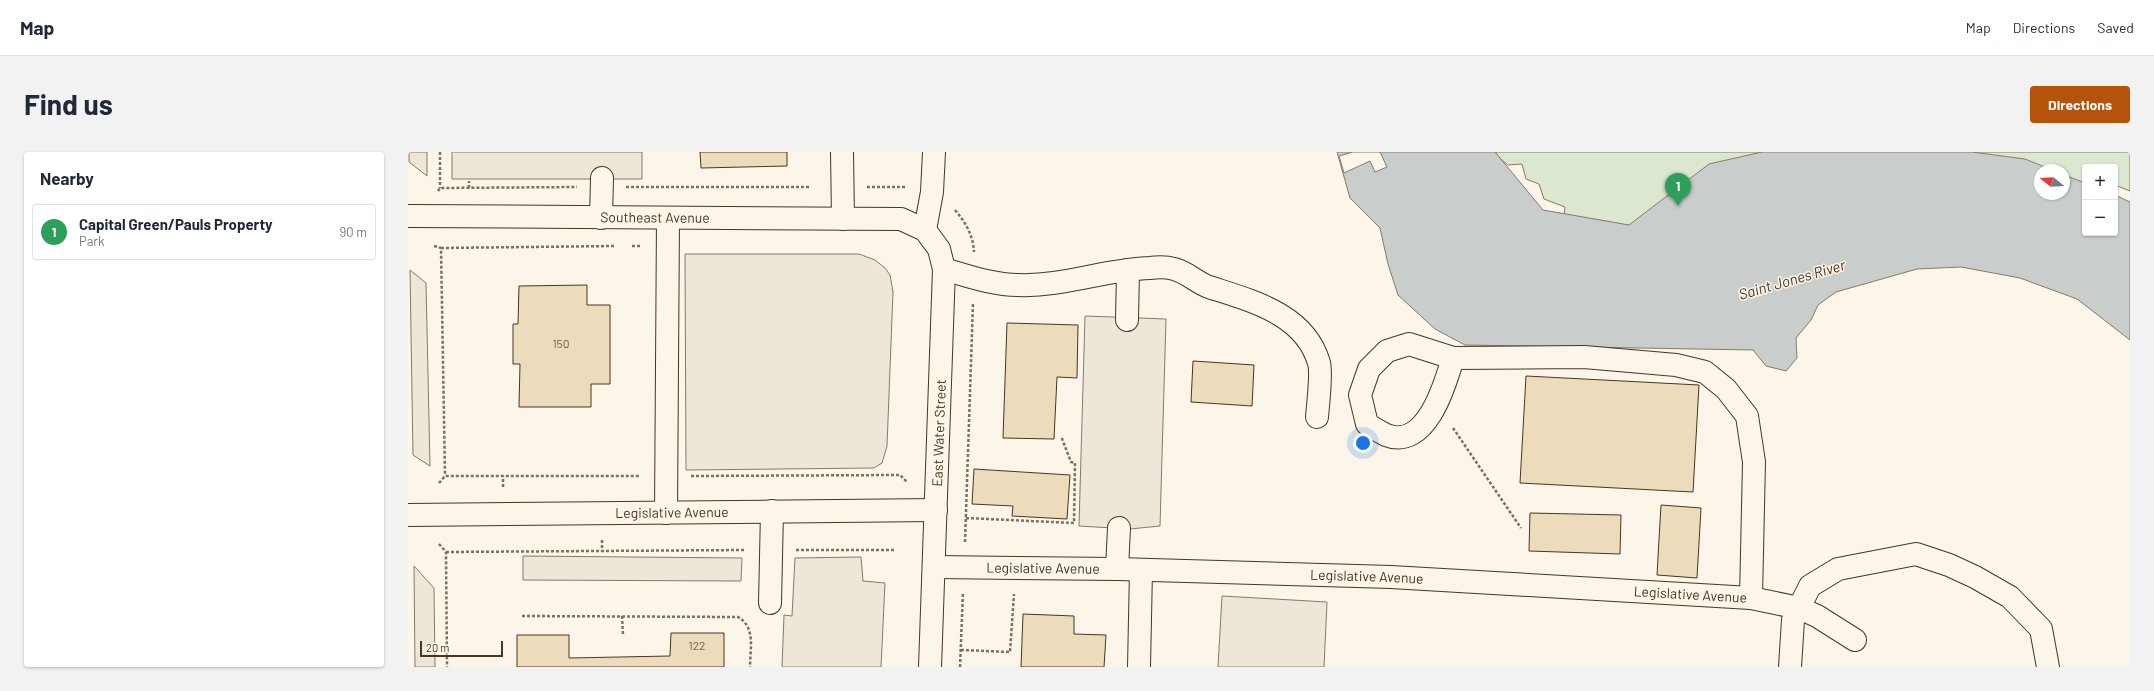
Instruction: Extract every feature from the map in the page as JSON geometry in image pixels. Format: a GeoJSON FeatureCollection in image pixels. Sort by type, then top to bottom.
{"type":"FeatureCollection","features":[{"type":"Feature","properties":{"kind":"street"},"geometry":{"type":"LineString","coordinates":[[842,152],[843,219]]}},
{"type":"Feature","properties":{"kind":"street"},"geometry":{"type":"LineString","coordinates":[[925,230],[932,192],[934,152]]}},
{"type":"Feature","properties":{"kind":"street"},"geometry":{"type":"LineString","coordinates":[[602,178],[602,218]]}},
{"type":"Feature","properties":{"kind":"street","name":"Southeast Avenue"},"geometry":{"type":"LineString","coordinates":[[408,216],[901,219]]}},
{"type":"Feature","properties":{"kind":"street"},"geometry":{"type":"LineString","coordinates":[[666,512],[668,218]]}},
{"type":"Feature","properties":{"kind":"street","name":"East Water Street"},"geometry":{"type":"LineString","coordinates":[[901,219],[925,230],[939,249],[944,269],[930,667]]}},
{"type":"Feature","properties":{"kind":"street"},"geometry":{"type":"LineString","coordinates":[[944,269],[994,283],[1018,286],[1050,283],[1128,270],[1151,268],[1175,269],[1204,286],[1257,303],[1282,315],[1307,336],[1319,364],[1317,417]]}},
{"type":"Feature","properties":{"kind":"street"},"geometry":{"type":"LineString","coordinates":[[1127,320],[1128,270]]}},
{"type":"Feature","properties":{"kind":"street"},"geometry":{"type":"LineString","coordinates":[[1452,358],[1437,405],[1423,425],[1406,437],[1387,436],[1367,424],[1360,395],[1369,369],[1387,351],[1409,344],[1452,358],[1584,357],[1676,365],[1705,372],[1726,389],[1747,416],[1754,462],[1751,598]]}},
{"type":"Feature","properties":{"kind":"street","name":"Legislative Avenue"},"geometry":{"type":"LineString","coordinates":[[408,515],[936,510]]}},
{"type":"Feature","properties":{"kind":"street"},"geometry":{"type":"LineString","coordinates":[[770,603],[772,511]]}},
{"type":"Feature","properties":{"kind":"street"},"geometry":{"type":"LineString","coordinates":[[1117,569],[1119,528]]}},
{"type":"Feature","properties":{"kind":"street"},"geometry":{"type":"LineString","coordinates":[[1790,667],[1793,620],[1810,586],[1838,569],[1916,554],[1969,574],[2010,596],[2041,629],[2048,667]]}},
{"type":"Feature","properties":{"kind":"street","name":"Legislative Avenue"},"geometry":{"type":"LineString","coordinates":[[934,567],[1117,569],[1391,577],[1751,598],[1799,608],[1817,616],[1855,640]]}},
{"type":"Feature","properties":{"kind":"street"},"geometry":{"type":"LineString","coordinates":[[1139,667],[1141,570]]}},
{"type":"Feature","properties":{"kind":"path"},"geometry":{"type":"LineString","coordinates":[[440,152],[440,188]]}},
{"type":"Feature","properties":{"kind":"path"},"geometry":{"type":"LineString","coordinates":[[865,187],[912,187]]}},
{"type":"Feature","properties":{"kind":"path"},"geometry":{"type":"LineString","coordinates":[[951,204],[966,222],[971,235],[974,256]]}},
{"type":"Feature","properties":{"kind":"path"},"geometry":{"type":"LineString","coordinates":[[434,246],[441,248],[614,246]]}},
{"type":"Feature","properties":{"kind":"path"},"geometry":{"type":"LineString","coordinates":[[632,246],[647,246]]}},
{"type":"Feature","properties":{"kind":"path"},"geometry":{"type":"LineString","coordinates":[[439,483],[445,476],[441,248]]}},
{"type":"Feature","properties":{"kind":"path"},"geometry":{"type":"LineString","coordinates":[[965,550],[973,299]]}},
{"type":"Feature","properties":{"kind":"path"},"geometry":{"type":"LineString","coordinates":[[1437,405],[1521,528]]}},
{"type":"Feature","properties":{"kind":"path"},"geometry":{"type":"LineString","coordinates":[[966,518],[1074,523],[1076,462],[1071,462],[1061,436]]}},
{"type":"Feature","properties":{"kind":"path"},"geometry":{"type":"LineString","coordinates":[[688,476],[900,475],[907,482]]}},
{"type":"Feature","properties":{"kind":"path"},"geometry":{"type":"LineString","coordinates":[[445,476],[643,476]]}},
{"type":"Feature","properties":{"kind":"path"},"geometry":{"type":"LineString","coordinates":[[503,476],[503,487]]}},
{"type":"Feature","properties":{"kind":"path"},"geometry":{"type":"LineString","coordinates":[[602,540],[602,551]]}},
{"type":"Feature","properties":{"kind":"path"},"geometry":{"type":"LineString","coordinates":[[439,544],[446,552],[448,667]]}},
{"type":"Feature","properties":{"kind":"path"},"geometry":{"type":"LineString","coordinates":[[446,552],[896,550]]}},
{"type":"Feature","properties":{"kind":"path"},"geometry":{"type":"LineString","coordinates":[[960,667],[963,586]]}},
{"type":"Feature","properties":{"kind":"path"},"geometry":{"type":"LineString","coordinates":[[961,650],[1010,652],[1014,588]]}},
{"type":"Feature","properties":{"kind":"path"},"geometry":{"type":"LineString","coordinates":[[522,616],[738,617],[747,624],[751,634],[750,667]]}},
{"type":"Feature","properties":{"kind":"path"},"geometry":{"type":"LineString","coordinates":[[622,616],[623,635]]}},
{"type":"Feature","properties":{"kind":"green space"},"geometry":{"type":"Polygon","coordinates":[[[1496,152],[2130,152],[2130,191],[2118,186],[2118,164],[2082,164],[2082,185],[2070,183],[2070,164],[2034,164],[2034,171],[1789,215],[1562,233],[1565,207],[1544,199],[1539,184],[1526,179],[1522,164],[1508,165],[1496,155],[1496,152]]]}},
{"type":"Feature","properties":{"kind":"shaded area"},"geometry":{"type":"Polygon","coordinates":[[[409,152],[427,152],[427,176],[409,162],[409,152]]]}},
{"type":"Feature","properties":{"kind":"shaded area"},"geometry":{"type":"Polygon","coordinates":[[[452,152],[642,152],[642,179],[452,179],[452,152]]]}},
{"type":"Feature","properties":{"kind":"shaded area"},"geometry":{"type":"Polygon","coordinates":[[[685,254],[859,254],[875,260],[885,268],[890,275],[893,292],[887,446],[882,463],[874,468],[686,470],[685,254]]]}},
{"type":"Feature","properties":{"kind":"shaded area"},"geometry":{"type":"Polygon","coordinates":[[[410,270],[426,283],[430,466],[413,455],[410,270]]]}},
{"type":"Feature","properties":{"kind":"shaded area"},"geometry":{"type":"Polygon","coordinates":[[[1085,316],[1166,319],[1160,526],[1130,529],[1079,526],[1085,316]]]}},
{"type":"Feature","properties":{"kind":"shaded area"},"geometry":{"type":"Polygon","coordinates":[[[523,556],[742,558],[741,581],[523,580],[523,556]]]}},
{"type":"Feature","properties":{"kind":"shaded area"},"geometry":{"type":"Polygon","coordinates":[[[861,557],[863,581],[885,583],[881,667],[782,667],[784,615],[792,616],[795,558],[861,557]]]}},
{"type":"Feature","properties":{"kind":"shaded area"},"geometry":{"type":"Polygon","coordinates":[[[414,566],[434,588],[435,667],[415,667],[414,566]]]}},
{"type":"Feature","properties":{"kind":"shaded area"},"geometry":{"type":"Polygon","coordinates":[[[1222,596],[1327,602],[1324,667],[1218,667],[1222,596]]]}},
{"type":"Feature","properties":{"kind":"water","name":"Saint Jones River"},"geometry":{"type":"Polygon","coordinates":[[[1337,152],[1495,152],[1543,210],[1629,225],[1709,164],[1762,152],[1972,152],[2025,159],[2037,164],[2034,164],[2034,200],[2070,200],[2070,177],[2082,182],[2082,236],[2118,236],[2118,196],[2130,202],[2130,340],[2077,299],[2020,278],[1961,267],[1917,269],[1836,292],[1818,305],[1811,320],[1796,338],[1797,358],[1786,371],[1766,366],[1753,350],[1465,345],[1435,329],[1398,295],[1388,264],[1380,228],[1350,198],[1337,152]]]}},
{"type":"Feature","properties":{"kind":"pier"},"geometry":{"type":"Polygon","coordinates":[[[1353,152],[1380,152],[1387,167],[1375,172],[1370,161],[1344,173],[1339,156],[1353,152]]]}},
{"type":"Feature","properties":{"kind":"building"},"geometry":{"type":"Polygon","coordinates":[[[700,152],[787,152],[787,166],[701,168],[700,152]]]}},
{"type":"Feature","properties":{"kind":"building"},"geometry":{"type":"Polygon","coordinates":[[[587,285],[587,305],[610,305],[610,384],[591,384],[591,407],[519,407],[520,364],[513,364],[513,324],[518,324],[519,286],[587,285]]]}},
{"type":"Feature","properties":{"kind":"building"},"geometry":{"type":"Polygon","coordinates":[[[1007,323],[1078,325],[1077,378],[1057,377],[1054,439],[1003,438],[1007,323]]]}},
{"type":"Feature","properties":{"kind":"building"},"geometry":{"type":"Polygon","coordinates":[[[1193,361],[1254,365],[1252,406],[1191,402],[1193,361]]]}},
{"type":"Feature","properties":{"kind":"building"},"geometry":{"type":"Polygon","coordinates":[[[1526,376],[1699,385],[1693,492],[1520,483],[1526,376]]]}},
{"type":"Feature","properties":{"kind":"building"},"geometry":{"type":"Polygon","coordinates":[[[974,469],[1070,475],[1067,519],[1012,516],[1013,506],[972,504],[974,469]]]}},
{"type":"Feature","properties":{"kind":"building"},"geometry":{"type":"Polygon","coordinates":[[[1661,505],[1701,508],[1697,578],[1657,575],[1661,505]]]}},
{"type":"Feature","properties":{"kind":"building"},"geometry":{"type":"Polygon","coordinates":[[[1530,513],[1621,515],[1620,554],[1529,551],[1530,513]]]}},
{"type":"Feature","properties":{"kind":"building"},"geometry":{"type":"Polygon","coordinates":[[[1023,614],[1074,616],[1074,634],[1106,635],[1104,667],[1021,667],[1023,614]]]}},
{"type":"Feature","properties":{"kind":"building"},"geometry":{"type":"Polygon","coordinates":[[[671,633],[724,633],[724,667],[517,667],[517,635],[569,635],[569,658],[670,656],[671,633]]]}},
{"type":"Feature","properties":{"kind":"place","name":"Capital Green/Pauls Property"},"geometry":{"type":"Point","coordinates":[1678,206]}}]}
